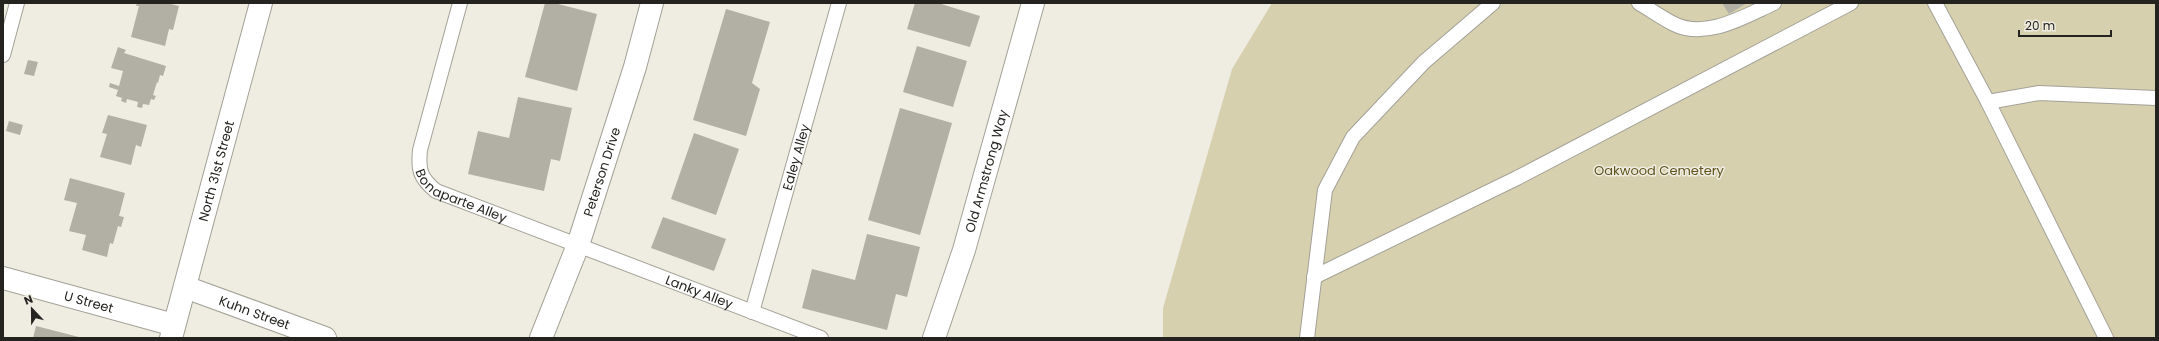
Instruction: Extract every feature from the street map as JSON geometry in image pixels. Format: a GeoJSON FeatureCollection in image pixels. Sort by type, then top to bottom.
{"type":"FeatureCollection","features":[{"type":"Feature","properties":{"kind":"street","name":"North 31st Street"},"geometry":{"type":"LineString","coordinates":[[172,332],[261,3]]}},
{"type":"Feature","properties":{"kind":"street","name":"Peterson Drive"},"geometry":{"type":"LineString","coordinates":[[541,338],[578,245],[635,67],[652,3]]}},
{"type":"Feature","properties":{"kind":"street","name":"Old Armstrong Way"},"geometry":{"type":"LineString","coordinates":[[934,338],[964,250],[1033,3]]}},
{"type":"Feature","properties":{"kind":"street","name":"U Street"},"geometry":{"type":"LineString","coordinates":[[3,278],[172,332]]}},
{"type":"Feature","properties":{"kind":"street","name":"Kuhn Street"},"geometry":{"type":"LineString","coordinates":[[185,287],[325,338]]}},
{"type":"Feature","properties":{"kind":"lane"},"geometry":{"type":"LineString","coordinates":[[3,55],[17,3]]}},
{"type":"Feature","properties":{"kind":"lane","name":"Bonaparte Alley"},"geometry":{"type":"LineString","coordinates":[[460,3],[420,150],[419,162],[421,173],[426,183],[436,191],[578,245]]}},
{"type":"Feature","properties":{"kind":"lane","name":"Ealey Alley"},"geometry":{"type":"LineString","coordinates":[[752,312],[839,3]]}},
{"type":"Feature","properties":{"kind":"lane"},"geometry":{"type":"LineString","coordinates":[[1307,338],[1325,190],[1352,137],[1424,62],[1493,3]]}},
{"type":"Feature","properties":{"kind":"lane"},"geometry":{"type":"LineString","coordinates":[[1640,3],[1676,25],[1702,30],[1735,20],[1774,3]]}},
{"type":"Feature","properties":{"kind":"lane"},"geometry":{"type":"LineString","coordinates":[[1314,277],[1517,178],[1851,3]]}},
{"type":"Feature","properties":{"kind":"lane"},"geometry":{"type":"LineString","coordinates":[[1935,3],[1988,102],[2106,338]]}},
{"type":"Feature","properties":{"kind":"lane"},"geometry":{"type":"LineString","coordinates":[[1988,102],[2039,93],[2156,98]]}},
{"type":"Feature","properties":{"kind":"lane","name":"Lanky Alley"},"geometry":{"type":"LineString","coordinates":[[578,245],[820,338]]}},
{"type":"Feature","properties":{"kind":"green space","name":"Oakwood Cemetery"},"geometry":{"type":"Polygon","coordinates":[[[1272,3],[2156,3],[2156,338],[1163,338],[1163,308],[1232,69],[1272,3]]]}},
{"type":"Feature","properties":{"kind":"building"},"geometry":{"type":"Polygon","coordinates":[[[137,3],[167,3],[179,6],[173,30],[169,29],[165,46],[131,37],[139,6],[136,6],[137,3]]]}},
{"type":"Feature","properties":{"kind":"building"},"geometry":{"type":"Polygon","coordinates":[[[545,3],[554,3],[597,14],[577,91],[525,77],[545,3]]]}},
{"type":"Feature","properties":{"kind":"building"},"geometry":{"type":"Polygon","coordinates":[[[915,3],[938,3],[980,16],[970,47],[907,29],[915,3]]]}},
{"type":"Feature","properties":{"kind":"building"},"geometry":{"type":"Polygon","coordinates":[[[1722,3],[1747,3],[1729,14],[1722,3]]]}},
{"type":"Feature","properties":{"kind":"building"},"geometry":{"type":"Polygon","coordinates":[[[726,9],[770,22],[752,83],[760,89],[746,136],[693,120],[726,9]]]}},
{"type":"Feature","properties":{"kind":"building"},"geometry":{"type":"Polygon","coordinates":[[[917,46],[967,61],[953,107],[903,92],[917,46]]]}},
{"type":"Feature","properties":{"kind":"building"},"geometry":{"type":"Polygon","coordinates":[[[118,47],[126,50],[124,53],[166,66],[163,76],[160,75],[158,83],[157,82],[153,95],[156,96],[154,100],[151,99],[149,105],[143,104],[142,108],[137,107],[138,102],[127,99],[126,103],[121,101],[122,98],[116,96],[118,90],[109,87],[110,83],[119,86],[123,71],[111,68],[118,47]]]}},
{"type":"Feature","properties":{"kind":"building"},"geometry":{"type":"Polygon","coordinates":[[[28,60],[38,62],[34,76],[24,74],[28,60]]]}},
{"type":"Feature","properties":{"kind":"building"},"geometry":{"type":"Polygon","coordinates":[[[518,97],[572,108],[560,161],[551,159],[544,191],[468,174],[478,131],[509,138],[518,97]]]}},
{"type":"Feature","properties":{"kind":"building"},"geometry":{"type":"Polygon","coordinates":[[[900,108],[952,123],[920,235],[868,220],[900,108]]]}},
{"type":"Feature","properties":{"kind":"building"},"geometry":{"type":"Polygon","coordinates":[[[108,115],[147,125],[141,147],[136,145],[131,165],[100,157],[107,134],[102,133],[108,115]]]}},
{"type":"Feature","properties":{"kind":"building"},"geometry":{"type":"Polygon","coordinates":[[[9,121],[23,125],[20,135],[6,131],[9,121]]]}},
{"type":"Feature","properties":{"kind":"building"},"geometry":{"type":"Polygon","coordinates":[[[694,133],[739,149],[716,215],[671,199],[694,133]]]}},
{"type":"Feature","properties":{"kind":"building"},"geometry":{"type":"Polygon","coordinates":[[[70,178],[125,193],[119,216],[124,217],[121,227],[118,226],[113,244],[110,243],[107,257],[82,250],[86,235],[69,231],[77,203],[64,200],[70,178]]]}},
{"type":"Feature","properties":{"kind":"building"},"geometry":{"type":"Polygon","coordinates":[[[663,217],[726,239],[714,271],[651,248],[663,217]]]}},
{"type":"Feature","properties":{"kind":"building"},"geometry":{"type":"Polygon","coordinates":[[[867,234],[920,247],[907,297],[896,294],[887,330],[802,308],[812,269],[855,280],[867,234]]]}},
{"type":"Feature","properties":{"kind":"building"},"geometry":{"type":"Polygon","coordinates":[[[36,326],[79,337],[79,338],[33,338],[36,326]]]}}]}
